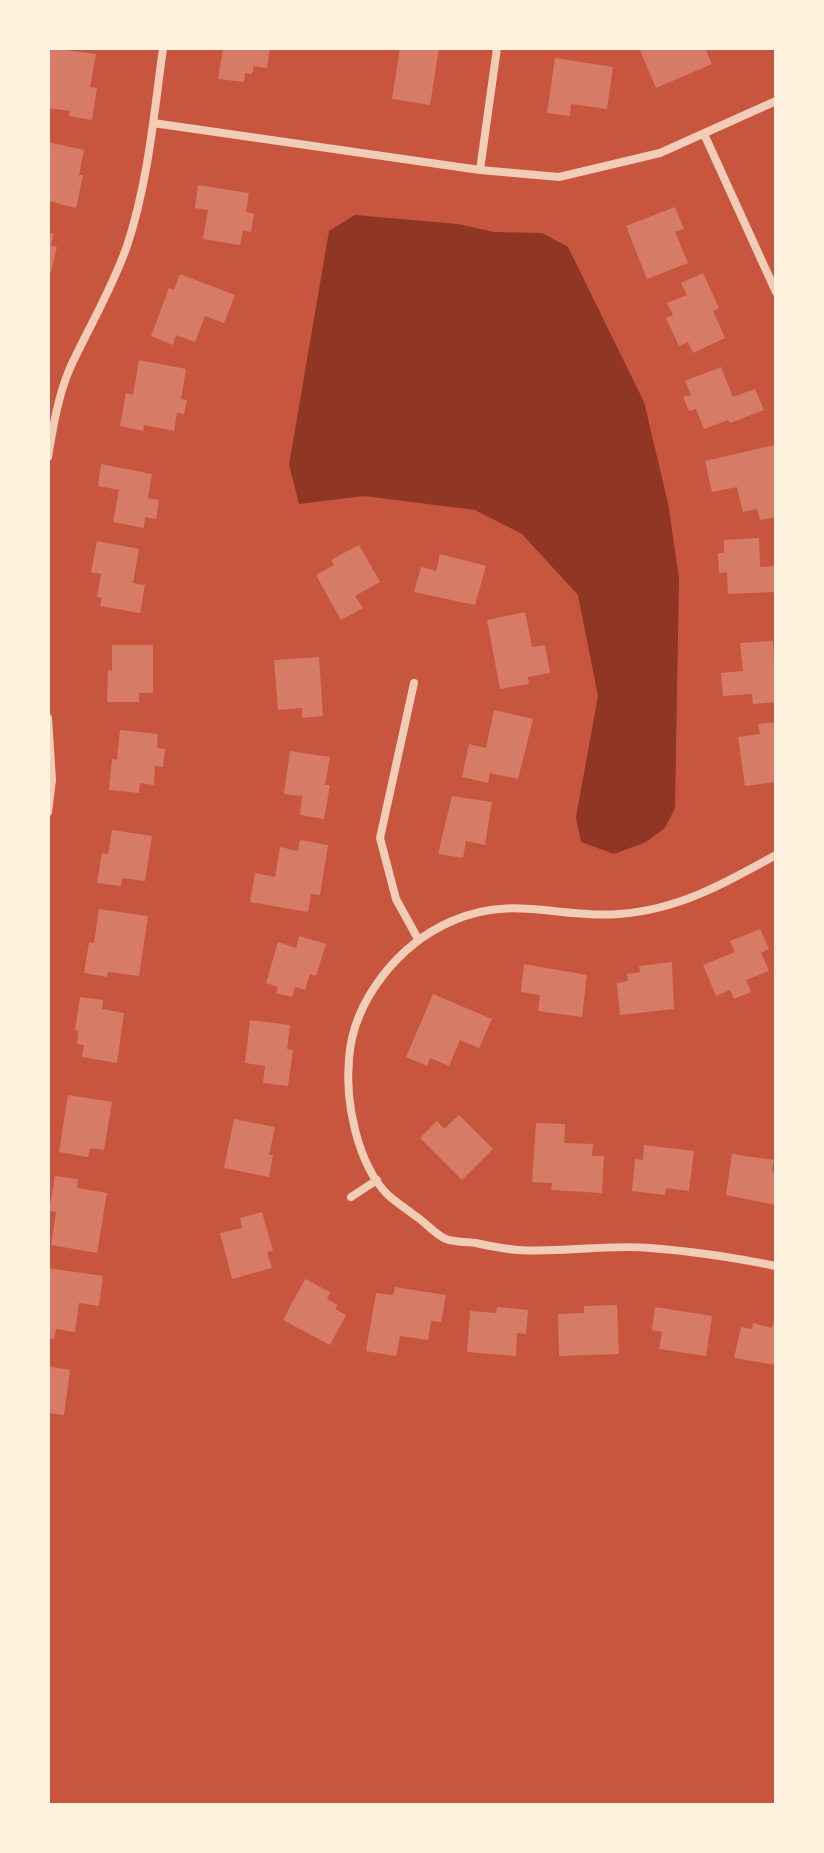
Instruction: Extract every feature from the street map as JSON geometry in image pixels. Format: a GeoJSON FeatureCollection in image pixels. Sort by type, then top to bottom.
{"type":"FeatureCollection","features":[{"type":"Feature","properties":{"kind":"street"},"geometry":{"type":"LineString","coordinates":[[48,457],[54,421],[69,371],[112,285],[128,243],[153,123],[163,48]]}},
{"type":"Feature","properties":{"kind":"street"},"geometry":{"type":"LineString","coordinates":[[480,170],[497,48]]}},
{"type":"Feature","properties":{"kind":"street"},"geometry":{"type":"LineString","coordinates":[[153,123],[480,170],[559,177],[660,153],[776,101]]}},
{"type":"Feature","properties":{"kind":"street"},"geometry":{"type":"LineString","coordinates":[[704,134],[776,292]]}},
{"type":"Feature","properties":{"kind":"street"},"geometry":{"type":"LineString","coordinates":[[414,683],[380,838],[396,899],[418,939]]}},
{"type":"Feature","properties":{"kind":"street"},"geometry":{"type":"LineString","coordinates":[[48,718],[52,780],[48,812]]}},
{"type":"Feature","properties":{"kind":"street"},"geometry":{"type":"LineString","coordinates":[[776,855],[718,887],[674,905],[619,914],[537,907],[498,910],[454,920],[418,939],[374,987],[357,1017],[349,1055],[347,1093],[355,1132],[377,1180],[388,1195],[445,1239],[518,1250],[649,1248],[776,1266]]}},
{"type":"Feature","properties":{"kind":"street"},"geometry":{"type":"LineString","coordinates":[[351,1197],[377,1180]]}},
{"type":"Feature","properties":{"kind":"shaded area"},"geometry":{"type":"Polygon","coordinates":[[[355,215],[458,224],[494,232],[542,233],[568,247],[644,402],[668,503],[679,578],[675,808],[665,828],[646,842],[614,854],[581,842],[576,817],[598,696],[578,595],[522,534],[475,510],[364,496],[299,504],[289,465],[329,231],[355,215]]]}},
{"type":"Feature","properties":{"kind":"building"},"geometry":{"type":"Polygon","coordinates":[[[49,48],[96,54],[90,87],[97,88],[92,120],[69,116],[70,111],[48,108],[49,48]]]}},
{"type":"Feature","properties":{"kind":"building"},"geometry":{"type":"Polygon","coordinates":[[[270,48],[267,68],[254,66],[252,74],[245,73],[244,82],[218,79],[223,49],[270,48]]]}},
{"type":"Feature","properties":{"kind":"building"},"geometry":{"type":"Polygon","coordinates":[[[400,48],[439,48],[430,105],[392,99],[400,48]]]}},
{"type":"Feature","properties":{"kind":"building"},"geometry":{"type":"Polygon","coordinates":[[[639,48],[705,48],[712,64],[656,88],[639,48]]]}},
{"type":"Feature","properties":{"kind":"building"},"geometry":{"type":"Polygon","coordinates":[[[555,58],[613,67],[607,109],[571,104],[570,116],[547,113],[555,58]]]}},
{"type":"Feature","properties":{"kind":"building"},"geometry":{"type":"Polygon","coordinates":[[[48,142],[84,150],[79,175],[83,175],[76,208],[48,201],[48,142]]]}},
{"type":"Feature","properties":{"kind":"building"},"geometry":{"type":"Polygon","coordinates":[[[198,185],[249,193],[246,212],[254,214],[251,232],[243,230],[240,245],[203,239],[208,210],[195,208],[198,185]]]}},
{"type":"Feature","properties":{"kind":"building"},"geometry":{"type":"Polygon","coordinates":[[[675,207],[684,229],[675,232],[688,263],[647,279],[626,226],[675,207]]]}},
{"type":"Feature","properties":{"kind":"building"},"geometry":{"type":"Polygon","coordinates":[[[48,232],[54,234],[51,245],[57,247],[49,278],[48,232]]]}},
{"type":"Feature","properties":{"kind":"building"},"geometry":{"type":"Polygon","coordinates":[[[703,273],[719,308],[713,311],[725,338],[693,353],[688,342],[679,346],[666,318],[673,315],[667,303],[687,295],[681,283],[703,273]]]}},
{"type":"Feature","properties":{"kind":"building"},"geometry":{"type":"Polygon","coordinates":[[[180,274],[235,295],[224,323],[205,316],[195,342],[176,335],[173,345],[151,336],[169,288],[174,290],[180,274]]]}},
{"type":"Feature","properties":{"kind":"building"},"geometry":{"type":"Polygon","coordinates":[[[139,360],[186,369],[181,399],[187,400],[184,414],[177,413],[174,431],[144,425],[143,431],[120,426],[126,393],[133,395],[139,360]]]}},
{"type":"Feature","properties":{"kind":"building"},"geometry":{"type":"Polygon","coordinates":[[[721,367],[733,397],[755,389],[764,410],[704,429],[696,409],[689,411],[683,397],[691,395],[685,381],[721,367]]]}},
{"type":"Feature","properties":{"kind":"building"},"geometry":{"type":"Polygon","coordinates":[[[774,445],[776,517],[760,520],[757,509],[743,512],[737,487],[712,492],[705,461],[774,445]]]}},
{"type":"Feature","properties":{"kind":"building"},"geometry":{"type":"Polygon","coordinates":[[[101,464],[152,474],[148,498],[159,500],[156,519],[145,517],[144,528],[113,522],[119,490],[98,486],[101,464]]]}},
{"type":"Feature","properties":{"kind":"building"},"geometry":{"type":"Polygon","coordinates":[[[759,538],[760,567],[776,566],[776,592],[728,594],[727,572],[719,573],[718,553],[724,553],[724,540],[759,538]]]}},
{"type":"Feature","properties":{"kind":"building"},"geometry":{"type":"Polygon","coordinates":[[[97,541],[139,549],[133,583],[145,585],[140,613],[100,606],[102,598],[97,597],[101,574],[91,572],[97,541]]]}},
{"type":"Feature","properties":{"kind":"building"},"geometry":{"type":"Polygon","coordinates":[[[359,545],[380,582],[355,596],[363,608],[341,620],[316,575],[334,565],[331,560],[359,545]]]}},
{"type":"Feature","properties":{"kind":"building"},"geometry":{"type":"Polygon","coordinates":[[[440,554],[486,566],[475,605],[414,592],[421,567],[436,571],[440,554]]]}},
{"type":"Feature","properties":{"kind":"building"},"geometry":{"type":"Polygon","coordinates":[[[525,612],[532,647],[545,645],[550,673],[528,677],[529,684],[500,689],[487,620],[525,612]]]}},
{"type":"Feature","properties":{"kind":"building"},"geometry":{"type":"Polygon","coordinates":[[[773,641],[776,702],[753,704],[752,694],[723,696],[721,673],[743,671],[740,643],[773,641]]]}},
{"type":"Feature","properties":{"kind":"building"},"geometry":{"type":"Polygon","coordinates":[[[112,645],[153,645],[153,693],[139,693],[139,702],[107,702],[112,645]]]}},
{"type":"Feature","properties":{"kind":"building"},"geometry":{"type":"Polygon","coordinates":[[[319,657],[323,716],[302,718],[302,708],[278,710],[274,660],[319,657]]]}},
{"type":"Feature","properties":{"kind":"building"},"geometry":{"type":"Polygon","coordinates":[[[494,710],[533,719],[518,779],[490,773],[488,783],[462,777],[469,744],[486,748],[494,710]]]}},
{"type":"Feature","properties":{"kind":"building"},"geometry":{"type":"Polygon","coordinates":[[[776,722],[776,782],[745,786],[738,737],[760,734],[758,724],[776,722]]]}},
{"type":"Feature","properties":{"kind":"building"},"geometry":{"type":"Polygon","coordinates":[[[120,730],[158,734],[157,748],[165,749],[163,767],[155,766],[154,785],[140,783],[139,793],[109,790],[112,759],[117,760],[120,730]]]}},
{"type":"Feature","properties":{"kind":"building"},"geometry":{"type":"Polygon","coordinates":[[[290,751],[330,757],[325,785],[330,785],[324,819],[300,815],[302,796],[284,794],[290,751]]]}},
{"type":"Feature","properties":{"kind":"building"},"geometry":{"type":"Polygon","coordinates":[[[452,796],[492,802],[485,845],[466,841],[463,858],[438,854],[452,796]]]}},
{"type":"Feature","properties":{"kind":"building"},"geometry":{"type":"Polygon","coordinates":[[[112,830],[152,836],[145,881],[122,878],[121,886],[97,883],[102,853],[108,854],[112,830]]]}},
{"type":"Feature","properties":{"kind":"building"},"geometry":{"type":"Polygon","coordinates":[[[300,840],[328,845],[320,895],[311,894],[308,912],[250,902],[255,873],[275,877],[280,847],[298,851],[300,840]]]}},
{"type":"Feature","properties":{"kind":"building"},"geometry":{"type":"Polygon","coordinates":[[[99,909],[148,916],[139,976],[108,972],[107,977],[84,973],[89,942],[94,943],[99,909]]]}},
{"type":"Feature","properties":{"kind":"building"},"geometry":{"type":"Polygon","coordinates":[[[760,929],[769,949],[761,953],[769,971],[746,980],[751,992],[734,999],[730,990],[716,996],[703,965],[735,952],[730,941],[760,929]]]}},
{"type":"Feature","properties":{"kind":"building"},"geometry":{"type":"Polygon","coordinates":[[[299,936],[326,944],[316,976],[310,974],[305,990],[295,987],[292,997],[276,993],[278,987],[266,983],[278,942],[296,948],[299,936]]]}},
{"type":"Feature","properties":{"kind":"building"},"geometry":{"type":"Polygon","coordinates":[[[672,962],[674,1009],[620,1015],[617,983],[628,981],[627,974],[640,972],[639,966],[672,962]]]}},
{"type":"Feature","properties":{"kind":"building"},"geometry":{"type":"Polygon","coordinates":[[[524,964],[587,975],[582,1017],[538,1011],[540,995],[521,992],[524,964]]]}},
{"type":"Feature","properties":{"kind":"building"},"geometry":{"type":"Polygon","coordinates":[[[433,994],[492,1019],[479,1048],[460,1040],[449,1066],[430,1058],[427,1066],[406,1057],[433,994]]]}},
{"type":"Feature","properties":{"kind":"building"},"geometry":{"type":"Polygon","coordinates":[[[80,997],[103,1000],[102,1009],[124,1013],[117,1063],[82,1057],[84,1045],[77,1044],[78,1031],[75,1030],[80,997]]]}},
{"type":"Feature","properties":{"kind":"building"},"geometry":{"type":"Polygon","coordinates":[[[250,1020],[290,1025],[287,1049],[293,1050],[288,1086],[263,1083],[265,1066],[245,1063],[250,1020]]]}},
{"type":"Feature","properties":{"kind":"building"},"geometry":{"type":"Polygon","coordinates":[[[68,1095],[112,1102],[104,1150],[90,1148],[88,1157],[59,1152],[68,1095]]]}},
{"type":"Feature","properties":{"kind":"building"},"geometry":{"type":"Polygon","coordinates":[[[459,1115],[493,1149],[462,1180],[420,1138],[437,1121],[444,1129],[459,1115]]]}},
{"type":"Feature","properties":{"kind":"building"},"geometry":{"type":"Polygon","coordinates":[[[234,1119],[275,1127],[269,1155],[273,1155],[269,1177],[224,1168],[234,1119]]]}},
{"type":"Feature","properties":{"kind":"building"},"geometry":{"type":"Polygon","coordinates":[[[536,1123],[565,1124],[564,1143],[593,1144],[592,1156],[604,1156],[602,1193],[551,1190],[552,1183],[532,1182],[536,1123]]]}},
{"type":"Feature","properties":{"kind":"building"},"geometry":{"type":"Polygon","coordinates":[[[644,1145],[694,1151],[689,1191],[666,1188],[665,1195],[632,1191],[635,1159],[643,1160],[644,1145]]]}},
{"type":"Feature","properties":{"kind":"building"},"geometry":{"type":"Polygon","coordinates":[[[732,1154],[774,1160],[772,1171],[776,1172],[776,1205],[726,1195],[732,1154]]]}},
{"type":"Feature","properties":{"kind":"building"},"geometry":{"type":"Polygon","coordinates":[[[55,1176],[78,1179],[77,1188],[107,1193],[97,1253],[51,1245],[56,1212],[49,1211],[55,1176]]]}},
{"type":"Feature","properties":{"kind":"building"},"geometry":{"type":"Polygon","coordinates":[[[262,1212],[273,1251],[267,1252],[272,1268],[232,1279],[220,1233],[242,1228],[240,1218],[262,1212]]]}},
{"type":"Feature","properties":{"kind":"building"},"geometry":{"type":"Polygon","coordinates":[[[48,1268],[103,1276],[99,1306],[79,1303],[75,1332],[56,1329],[54,1339],[48,1338],[48,1268]]]}},
{"type":"Feature","properties":{"kind":"building"},"geometry":{"type":"Polygon","coordinates":[[[305,1279],[330,1292],[327,1299],[338,1305],[335,1309],[346,1315],[330,1345],[283,1320],[305,1279]]]}},
{"type":"Feature","properties":{"kind":"building"},"geometry":{"type":"Polygon","coordinates":[[[395,1287],[446,1295],[441,1322],[431,1321],[428,1340],[400,1336],[396,1356],[366,1351],[376,1293],[393,1295],[395,1287]]]}},
{"type":"Feature","properties":{"kind":"building"},"geometry":{"type":"Polygon","coordinates":[[[617,1305],[619,1354],[559,1356],[558,1314],[584,1313],[584,1306],[617,1305]]]}},
{"type":"Feature","properties":{"kind":"building"},"geometry":{"type":"Polygon","coordinates":[[[497,1307],[528,1310],[526,1334],[517,1333],[516,1356],[467,1352],[470,1311],[496,1313],[497,1307]]]}},
{"type":"Feature","properties":{"kind":"building"},"geometry":{"type":"Polygon","coordinates":[[[655,1307],[712,1316],[706,1356],[659,1349],[662,1332],[652,1330],[655,1307]]]}},
{"type":"Feature","properties":{"kind":"building"},"geometry":{"type":"Polygon","coordinates":[[[775,1317],[776,1365],[734,1358],[741,1327],[752,1329],[753,1323],[772,1328],[775,1317]]]}},
{"type":"Feature","properties":{"kind":"building"},"geometry":{"type":"Polygon","coordinates":[[[48,1366],[70,1370],[64,1415],[48,1413],[48,1366]]]}}]}
